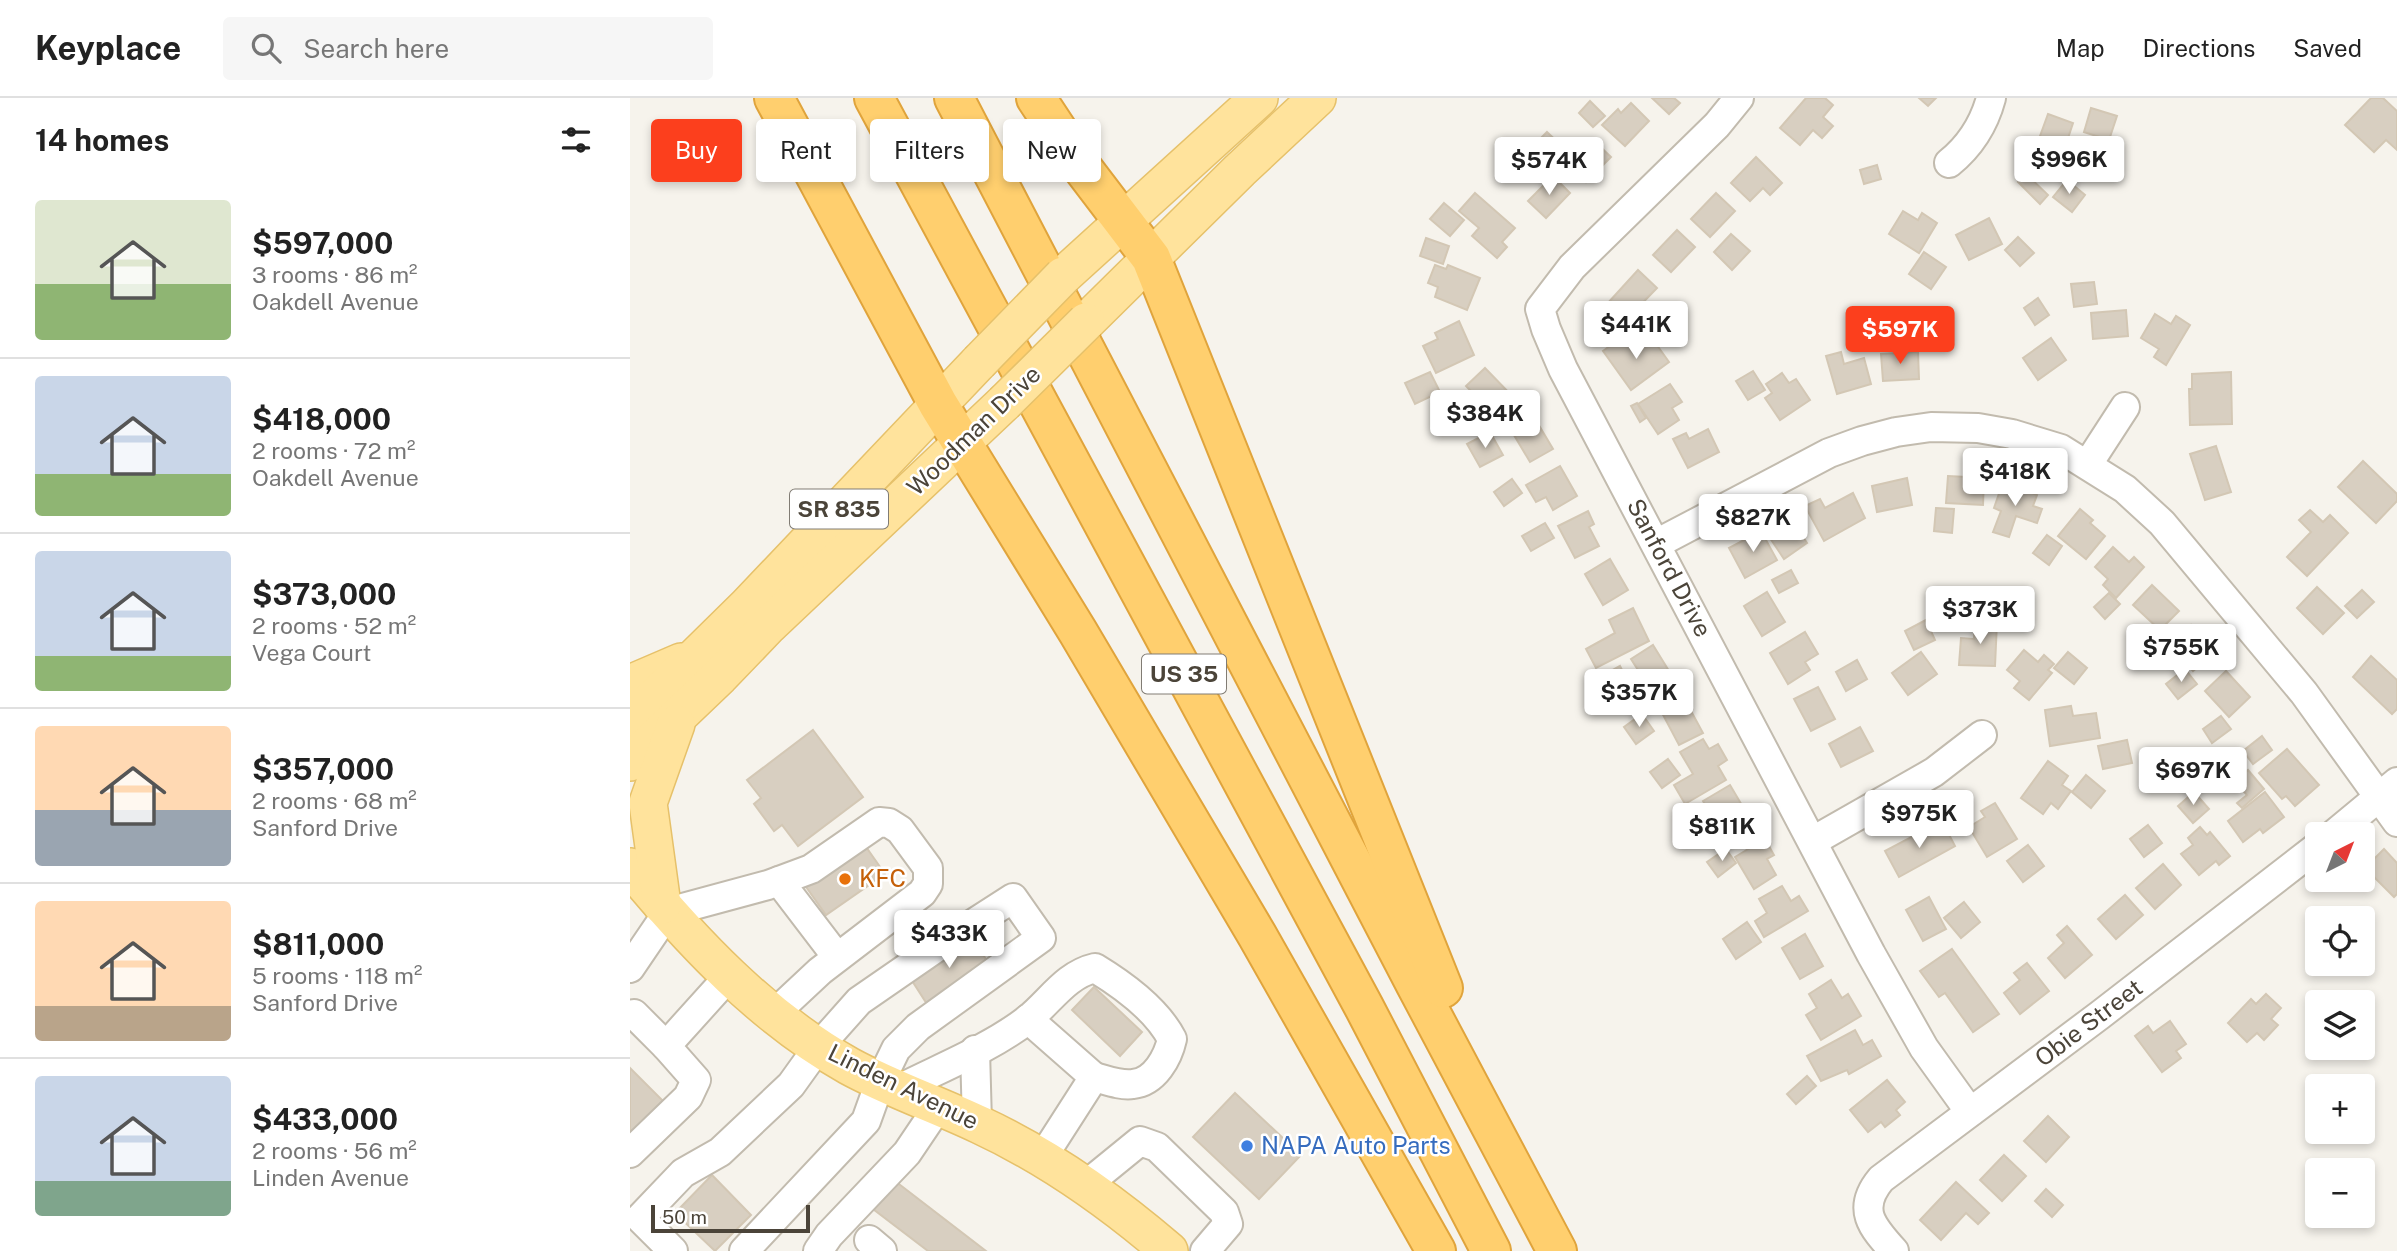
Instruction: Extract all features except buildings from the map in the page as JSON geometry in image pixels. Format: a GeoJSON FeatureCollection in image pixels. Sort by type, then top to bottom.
{"type":"FeatureCollection","features":[{"type":"Feature","properties":{"kind":"highway"},"geometry":{"type":"LineString","coordinates":[[774,98],[938,404],[1078,632],[1257,935],[1436,1251]]}},
{"type":"Feature","properties":{"kind":"highway","name":"US 35"},"geometry":{"type":"LineString","coordinates":[[874,98],[1364,1007],[1492,1251]]}},
{"type":"Feature","properties":{"kind":"highway","name":"US 35"},"geometry":{"type":"LineString","coordinates":[[954,98],[1416,985],[1560,1251]]}},
{"type":"Feature","properties":{"kind":"highway"},"geometry":{"type":"LineString","coordinates":[[1036,98],[1081,166],[1151,258],[1420,935],[1560,1251]]}},
{"type":"Feature","properties":{"kind":"main road","name":"Woodman Drive"},"geometry":{"type":"LineString","coordinates":[[630,721],[747,606],[1063,276],[1259,98]]}},
{"type":"Feature","properties":{"kind":"main road","name":"Woodman Drive"},"geometry":{"type":"LineString","coordinates":[[630,762],[778,616],[1004,403],[1208,201],[1317,98]]}},
{"type":"Feature","properties":{"kind":"main road"},"geometry":{"type":"LineString","coordinates":[[630,684],[698,654]]}},
{"type":"Feature","properties":{"kind":"main road"},"geometry":{"type":"LineString","coordinates":[[654,905],[648,803],[679,715]]}},
{"type":"Feature","properties":{"kind":"main road","name":"Linden Avenue"},"geometry":{"type":"LineString","coordinates":[[630,867],[654,905],[774,1014],[847,1065],[977,1123],[1042,1158],[1086,1185],[1128,1216],[1168,1251]]}},
{"type":"Feature","properties":{"kind":"street","name":"Sanford Drive"},"geometry":{"type":"LineString","coordinates":[[1739,98],[1717,125],[1572,267],[1540,309],[1563,369],[1871,954],[1924,1048],[1970,1112]]}},
{"type":"Feature","properties":{"kind":"street"},"geometry":{"type":"LineString","coordinates":[[1949,163],[1976,135],[1991,98]]}},
{"type":"Feature","properties":{"kind":"street"},"geometry":{"type":"LineString","coordinates":[[2088,464],[2125,407]]}},
{"type":"Feature","properties":{"kind":"street"},"geometry":{"type":"LineString","coordinates":[[1656,544],[1829,453],[1861,440],[1931,428],[1978,428],[2012,434],[2061,449],[2125,489],[2162,523],[2304,692],[2349,753],[2387,790],[2397,821]]}},
{"type":"Feature","properties":{"kind":"street"},"geometry":{"type":"LineString","coordinates":[[1813,841],[1934,772],[1982,735]]}},
{"type":"Feature","properties":{"kind":"street"},"geometry":{"type":"LineString","coordinates":[[2349,822],[2387,790]]}},
{"type":"Feature","properties":{"kind":"street"},"geometry":{"type":"LineString","coordinates":[[630,968],[654,905],[779,881],[811,869],[879,822],[889,823],[900,830],[928,868],[928,884],[922,893],[837,957],[774,1014]]}},
{"type":"Feature","properties":{"kind":"street","name":"Obie Street"},"geometry":{"type":"LineString","coordinates":[[1894,1251],[1874,1229],[1869,1217],[1868,1203],[1873,1189],[1881,1179],[2100,1015],[2305,856]]}},
{"type":"Feature","properties":{"kind":"street"},"geometry":{"type":"LineString","coordinates":[[779,881],[837,957]]}},
{"type":"Feature","properties":{"kind":"street"},"geometry":{"type":"LineString","coordinates":[[673,1251],[640,1218],[683,1172],[720,1152],[791,1085],[819,1046],[859,1001],[1013,898],[1041,938],[918,1027],[896,1049],[889,1086],[866,1121],[744,1251]]}},
{"type":"Feature","properties":{"kind":"street"},"geometry":{"type":"LineString","coordinates":[[889,1086],[975,1050],[1028,1019],[1049,996],[1071,979],[1096,968],[1115,980],[1166,1027],[1172,1039],[1162,1064],[1140,1082],[1132,1085],[1094,1077],[1028,1019]]}},
{"type":"Feature","properties":{"kind":"street"},"geometry":{"type":"LineString","coordinates":[[666,1046],[730,975]]}},
{"type":"Feature","properties":{"kind":"street"},"geometry":{"type":"LineString","coordinates":[[630,1153],[688,1097],[696,1080],[634,1014]]}},
{"type":"Feature","properties":{"kind":"street"},"geometry":{"type":"LineString","coordinates":[[975,1050],[977,1123]]}},
{"type":"Feature","properties":{"kind":"street"},"geometry":{"type":"LineString","coordinates":[[1042,1158],[1094,1077]]}},
{"type":"Feature","properties":{"kind":"street"},"geometry":{"type":"LineString","coordinates":[[818,1251],[829,1235],[907,1153],[938,1107]]}},
{"type":"Feature","properties":{"kind":"street"},"geometry":{"type":"LineString","coordinates":[[1086,1185],[1140,1141],[1157,1147],[1224,1212],[1228,1224],[1205,1251]]}},
{"type":"Feature","properties":{"kind":"place","name":"KFC"},"geometry":{"type":"Point","coordinates":[845,879]}},
{"type":"Feature","properties":{"kind":"place","name":"NAPA Auto Parts"},"geometry":{"type":"Point","coordinates":[1247,1146]}}]}
